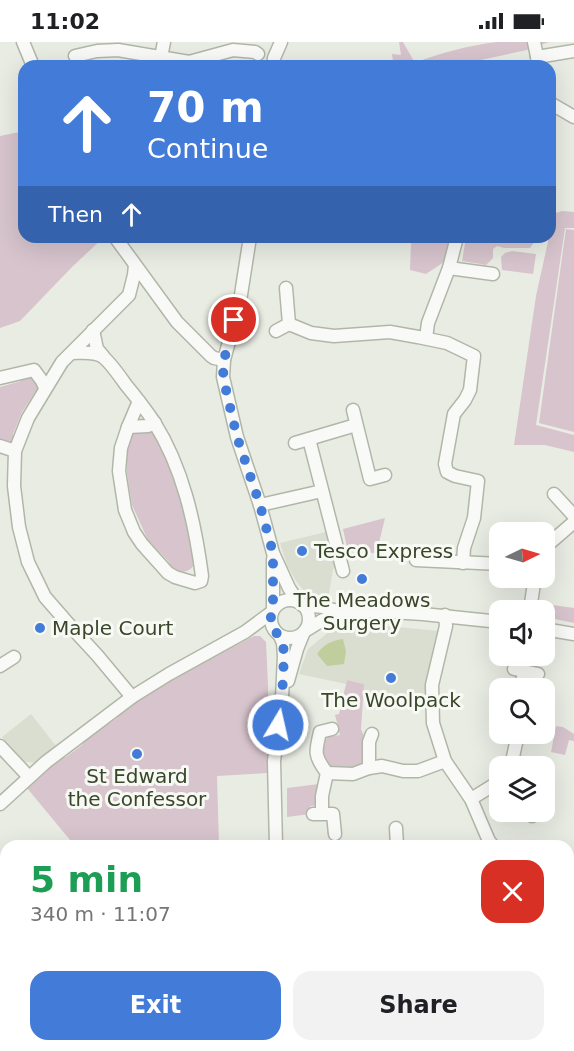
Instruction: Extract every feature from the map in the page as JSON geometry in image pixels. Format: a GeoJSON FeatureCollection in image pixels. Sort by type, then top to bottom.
{"type":"FeatureCollection","features":[{"type":"Feature","properties":{"kind":"street"},"geometry":{"type":"LineString","coordinates":[[23,42],[30,60]]}},
{"type":"Feature","properties":{"kind":"street"},"geometry":{"type":"LineString","coordinates":[[161,57],[164,42]]}},
{"type":"Feature","properties":{"kind":"street"},"geometry":{"type":"LineString","coordinates":[[274,60],[280,42]]}},
{"type":"Feature","properties":{"kind":"street"},"geometry":{"type":"LineString","coordinates":[[534,42],[538,60]]}},
{"type":"Feature","properties":{"kind":"street"},"geometry":{"type":"LineString","coordinates":[[194,60],[233,46],[258,54]]}},
{"type":"Feature","properties":{"kind":"street"},"geometry":{"type":"LineString","coordinates":[[75,56],[109,50],[129,51],[178,60]]}},
{"type":"Feature","properties":{"kind":"street"},"geometry":{"type":"LineString","coordinates":[[542,60],[574,51]]}},
{"type":"Feature","properties":{"kind":"street"},"geometry":{"type":"LineString","coordinates":[[556,106],[574,117]]}},
{"type":"Feature","properties":{"kind":"street"},"geometry":{"type":"LineString","coordinates":[[119,243],[177,322],[210,356],[224,360]]}},
{"type":"Feature","properties":{"kind":"street"},"geometry":{"type":"LineString","coordinates":[[249,243],[240,301],[224,360],[223,377],[237,437],[260,505],[273,553],[289,588],[309,617],[282,698]]}},
{"type":"Feature","properties":{"kind":"street"},"geometry":{"type":"LineString","coordinates":[[426,338],[428,323],[455,243]]}},
{"type":"Feature","properties":{"kind":"street"},"geometry":{"type":"LineString","coordinates":[[129,295],[135,265]]}},
{"type":"Feature","properties":{"kind":"street"},"geometry":{"type":"LineString","coordinates":[[448,268],[493,274]]}},
{"type":"Feature","properties":{"kind":"street"},"geometry":{"type":"LineString","coordinates":[[286,288],[289,324]]}},
{"type":"Feature","properties":{"kind":"street"},"geometry":{"type":"LineString","coordinates":[[132,697],[98,655],[45,597],[28,562],[19,527],[14,486],[15,451],[28,418],[45,388],[67,358],[129,295],[154,292]]}},
{"type":"Feature","properties":{"kind":"street"},"geometry":{"type":"LineString","coordinates":[[289,324],[311,333],[334,336],[390,332],[447,343],[474,356],[488,357]]}},
{"type":"Feature","properties":{"kind":"street"},"geometry":{"type":"LineString","coordinates":[[276,332],[289,324]]}},
{"type":"Feature","properties":{"kind":"street"},"geometry":{"type":"LineString","coordinates":[[93,330],[97,349],[139,401],[155,423],[182,481],[197,538],[200,563],[190,575],[180,579],[168,573],[142,544],[125,510],[119,471],[121,448],[139,401]]}},
{"type":"Feature","properties":{"kind":"street"},"geometry":{"type":"LineString","coordinates":[[0,378],[34,370],[67,358],[92,353],[103,356]]}},
{"type":"Feature","properties":{"kind":"street"},"geometry":{"type":"LineString","coordinates":[[463,562],[464,548],[483,480],[455,476],[447,472],[445,464],[454,414],[470,390],[474,356]]}},
{"type":"Feature","properties":{"kind":"street"},"geometry":{"type":"LineString","coordinates":[[34,370],[45,388]]}},
{"type":"Feature","properties":{"kind":"street"},"geometry":{"type":"LineString","coordinates":[[353,410],[370,479],[385,475]]}},
{"type":"Feature","properties":{"kind":"street"},"geometry":{"type":"LineString","coordinates":[[128,427],[155,423]]}},
{"type":"Feature","properties":{"kind":"street"},"geometry":{"type":"LineString","coordinates":[[295,443],[356,425]]}},
{"type":"Feature","properties":{"kind":"street"},"geometry":{"type":"LineString","coordinates":[[309,439],[343,571]]}},
{"type":"Feature","properties":{"kind":"street"},"geometry":{"type":"LineString","coordinates":[[0,446],[15,451]]}},
{"type":"Feature","properties":{"kind":"street"},"geometry":{"type":"LineString","coordinates":[[260,505],[322,491]]}},
{"type":"Feature","properties":{"kind":"street"},"geometry":{"type":"LineString","coordinates":[[554,494],[574,516]]}},
{"type":"Feature","properties":{"kind":"street"},"geometry":{"type":"LineString","coordinates":[[555,538],[574,522]]}},
{"type":"Feature","properties":{"kind":"street"},"geometry":{"type":"LineString","coordinates":[[273,553],[273,611],[270,621],[283,643],[284,656],[282,698],[274,761],[276,840]]}},
{"type":"Feature","properties":{"kind":"street"},"geometry":{"type":"LineString","coordinates":[[416,560],[489,563]]}},
{"type":"Feature","properties":{"kind":"street"},"geometry":{"type":"LineString","coordinates":[[0,804],[46,762],[132,697],[245,632],[285,601],[293,600],[341,612],[374,611],[445,615],[489,621]]}},
{"type":"Feature","properties":{"kind":"street"},"geometry":{"type":"LineString","coordinates":[[245,632],[266,628],[292,639],[341,612]]}},
{"type":"Feature","properties":{"kind":"street"},"geometry":{"type":"LineString","coordinates":[[445,615],[446,626],[432,685],[433,723],[445,762],[471,799],[486,840]]}},
{"type":"Feature","properties":{"kind":"street"},"geometry":{"type":"LineString","coordinates":[[555,631],[574,634]]}},
{"type":"Feature","properties":{"kind":"street"},"geometry":{"type":"LineString","coordinates":[[0,666],[14,657]]}},
{"type":"Feature","properties":{"kind":"street"},"geometry":{"type":"LineString","coordinates":[[520,678],[519,670],[538,674]]}},
{"type":"Feature","properties":{"kind":"street"},"geometry":{"type":"LineString","coordinates":[[332,729],[320,732],[316,746],[317,760],[327,773],[318,814],[333,814],[335,834]]}},
{"type":"Feature","properties":{"kind":"street"},"geometry":{"type":"LineString","coordinates":[[369,768],[369,742],[372,734]]}},
{"type":"Feature","properties":{"kind":"street"},"geometry":{"type":"LineString","coordinates":[[0,746],[29,777]]}},
{"type":"Feature","properties":{"kind":"street"},"geometry":{"type":"LineString","coordinates":[[327,773],[353,774],[382,766],[403,771],[418,771],[445,762]]}},
{"type":"Feature","properties":{"kind":"street"},"geometry":{"type":"LineString","coordinates":[[471,799],[489,788]]}},
{"type":"Feature","properties":{"kind":"street"},"geometry":{"type":"LineString","coordinates":[[396,828],[397,840]]}},
{"type":"Feature","properties":{"kind":"shaded area"},"geometry":{"type":"Polygon","coordinates":[[[399,42],[403,42],[413,60],[393,60],[392,54],[401,55],[399,42]]]}},
{"type":"Feature","properties":{"kind":"shaded area"},"geometry":{"type":"Polygon","coordinates":[[[549,42],[527,50],[481,60],[424,60],[487,43],[549,42]]]}},
{"type":"Feature","properties":{"kind":"shaded area"},"geometry":{"type":"Polygon","coordinates":[[[18,132],[18,243],[98,243],[20,321],[0,328],[0,136],[18,132]]]}},
{"type":"Feature","properties":{"kind":"shaded area"},"geometry":{"type":"Polygon","coordinates":[[[574,212],[574,228],[565,228],[536,425],[574,435],[574,452],[545,445],[514,445],[536,296],[548,243],[556,243],[556,213],[574,212]]]}},
{"type":"Feature","properties":{"kind":"shaded area"},"geometry":{"type":"Polygon","coordinates":[[[566,229],[574,230],[574,432],[539,423],[566,229]]]}},
{"type":"Feature","properties":{"kind":"shaded area"},"geometry":{"type":"Polygon","coordinates":[[[411,243],[451,243],[447,260],[426,274],[410,270],[411,243]]]}},
{"type":"Feature","properties":{"kind":"shaded area"},"geometry":{"type":"Polygon","coordinates":[[[465,243],[534,243],[530,248],[497,246],[493,249],[493,258],[486,265],[462,261],[465,243]]]}},
{"type":"Feature","properties":{"kind":"shaded area"},"geometry":{"type":"Polygon","coordinates":[[[512,251],[536,254],[533,274],[502,270],[501,257],[512,251]]]}},
{"type":"Feature","properties":{"kind":"shaded area"},"geometry":{"type":"Polygon","coordinates":[[[25,374],[32,374],[40,381],[38,392],[35,392],[22,412],[13,434],[16,437],[14,440],[10,444],[0,444],[0,387],[21,381],[25,374]]]}},
{"type":"Feature","properties":{"kind":"shaded area"},"geometry":{"type":"Polygon","coordinates":[[[146,430],[154,432],[181,486],[195,564],[184,572],[170,569],[169,562],[148,540],[132,505],[127,455],[124,450],[130,432],[146,430]]]}},
{"type":"Feature","properties":{"kind":"shaded area"},"geometry":{"type":"Polygon","coordinates":[[[385,518],[377,551],[374,553],[348,552],[343,529],[385,518]]]}},
{"type":"Feature","properties":{"kind":"shaded area"},"geometry":{"type":"Polygon","coordinates":[[[330,531],[338,567],[333,569],[328,599],[306,593],[287,565],[280,543],[330,531]]]}},
{"type":"Feature","properties":{"kind":"shaded area"},"geometry":{"type":"Polygon","coordinates":[[[555,605],[574,608],[574,623],[555,619],[555,605]]]}},
{"type":"Feature","properties":{"kind":"shaded area"},"geometry":{"type":"Polygon","coordinates":[[[354,623],[439,631],[423,708],[363,695],[364,684],[347,680],[346,684],[299,674],[308,649],[331,630],[354,623]]]}},
{"type":"Feature","properties":{"kind":"shaded area"},"geometry":{"type":"Polygon","coordinates":[[[254,636],[260,636],[266,642],[268,773],[217,776],[219,840],[70,840],[27,788],[59,759],[66,757],[82,745],[87,737],[101,725],[110,723],[166,682],[254,636]]]}},
{"type":"Feature","properties":{"kind":"shaded area"},"geometry":{"type":"Polygon","coordinates":[[[343,639],[346,651],[344,664],[327,666],[317,654],[328,644],[343,639]]]}},
{"type":"Feature","properties":{"kind":"shaded area"},"geometry":{"type":"Polygon","coordinates":[[[347,680],[364,684],[361,729],[366,741],[366,763],[352,770],[330,769],[320,753],[322,742],[328,737],[340,735],[335,715],[339,714],[347,680]]]}},
{"type":"Feature","properties":{"kind":"shaded area"},"geometry":{"type":"Polygon","coordinates":[[[31,714],[56,746],[34,763],[21,761],[2,737],[31,714]]]}},
{"type":"Feature","properties":{"kind":"shaded area"},"geometry":{"type":"Polygon","coordinates":[[[556,726],[563,727],[574,734],[574,741],[569,740],[565,755],[551,752],[553,744],[555,744],[556,726]]]}},
{"type":"Feature","properties":{"kind":"shaded area"},"geometry":{"type":"Polygon","coordinates":[[[319,784],[318,805],[310,806],[310,814],[287,817],[287,788],[319,784]]]}},
{"type":"Feature","properties":{"kind":"place","name":"Tesco Express"},"geometry":{"type":"Point","coordinates":[302,551]}},
{"type":"Feature","properties":{"kind":"place","name":"The Meadows Surgery"},"geometry":{"type":"Point","coordinates":[362,579]}},
{"type":"Feature","properties":{"kind":"place","name":"Maple Court"},"geometry":{"type":"Point","coordinates":[40,628]}},
{"type":"Feature","properties":{"kind":"place","name":"The Woolpack"},"geometry":{"type":"Point","coordinates":[391,678]}},
{"type":"Feature","properties":{"kind":"place","name":"St Edward the Confessor"},"geometry":{"type":"Point","coordinates":[137,754]}},
{"type":"Feature","properties":{"kind":"route"},"geometry":{"type":"LineString","coordinates":[[234,320],[224,360],[223,377],[237,437],[260,505],[273,553],[273,609],[270,621],[273,630],[280,636],[283,643],[284,656],[278,725]]}}]}
